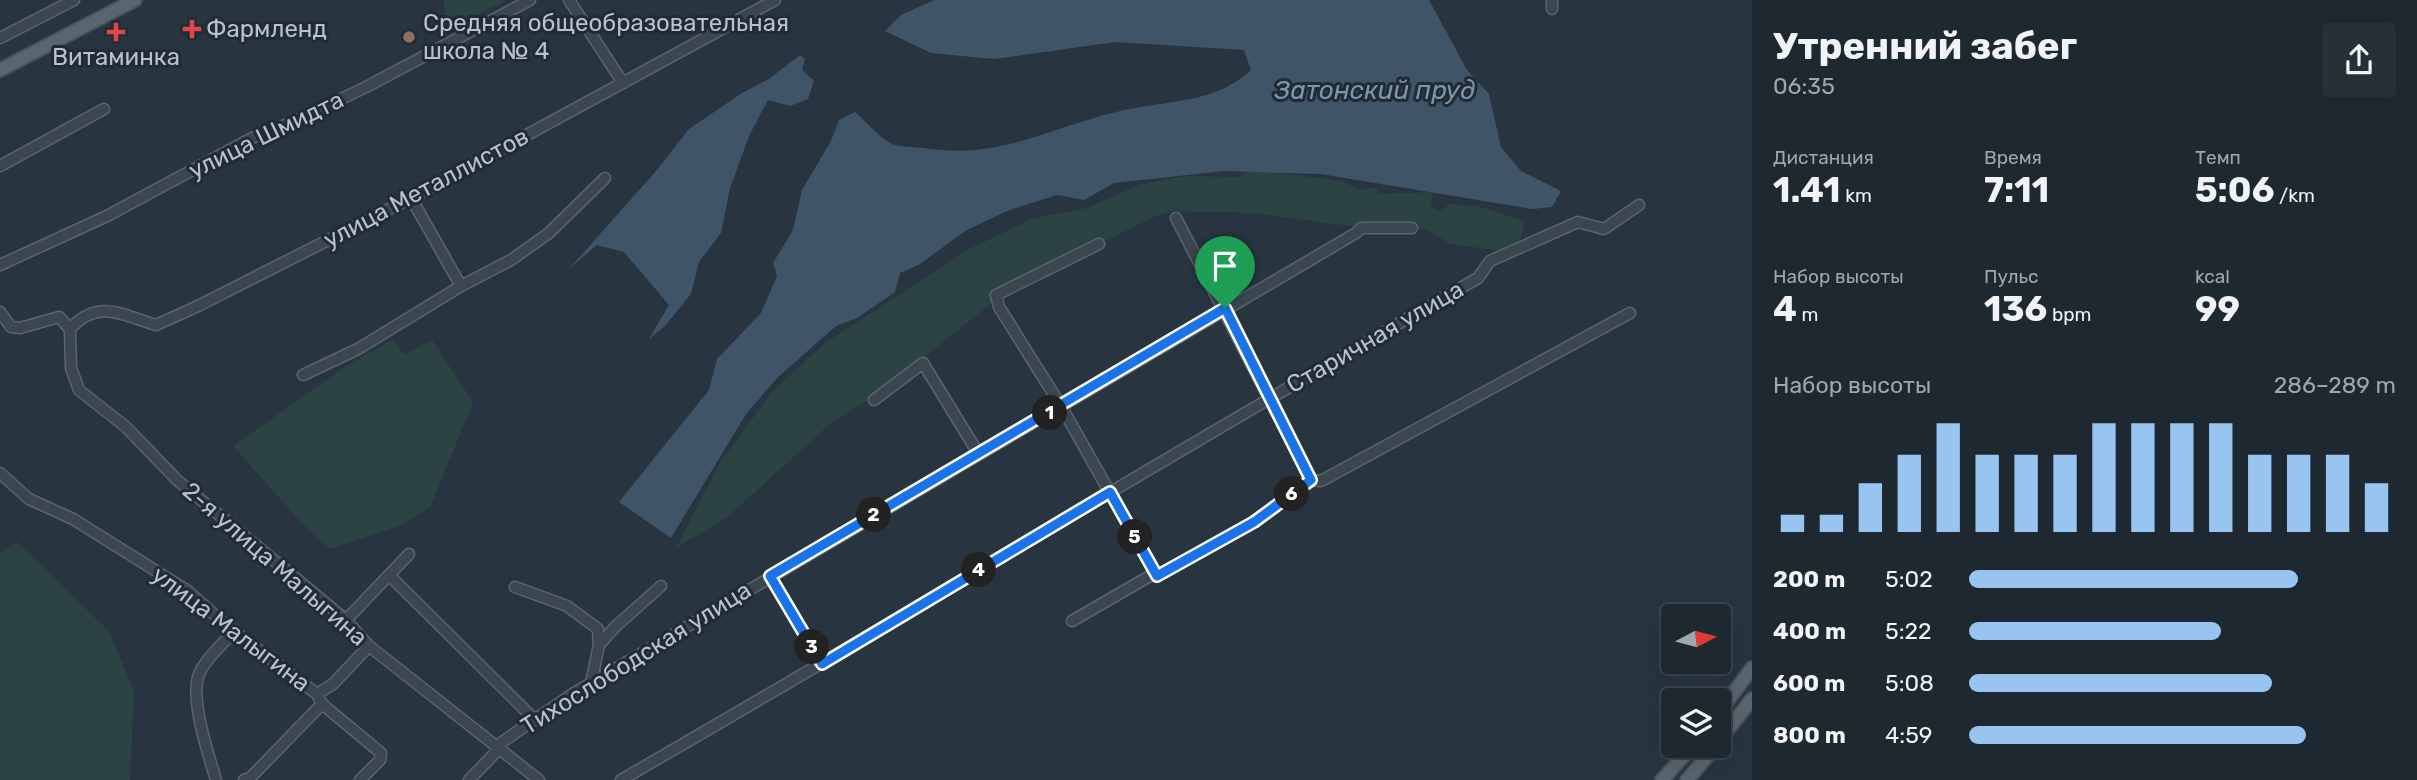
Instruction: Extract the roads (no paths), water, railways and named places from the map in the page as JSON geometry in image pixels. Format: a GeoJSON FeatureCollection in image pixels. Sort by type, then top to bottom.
{"type":"FeatureCollection","features":[{"type":"Feature","properties":{"kind":"main road"},"geometry":{"type":"LineString","coordinates":[[0,71],[119,4],[135,0]]}},
{"type":"Feature","properties":{"kind":"main road"},"geometry":{"type":"LineString","coordinates":[[1731,696],[1752,668]]}},
{"type":"Feature","properties":{"kind":"main road"},"geometry":{"type":"LineString","coordinates":[[1731,726],[1752,699]]}},
{"type":"Feature","properties":{"kind":"main road"},"geometry":{"type":"LineString","coordinates":[[1662,780],[1682,758]]}},
{"type":"Feature","properties":{"kind":"main road"},"geometry":{"type":"LineString","coordinates":[[1686,780],[1705,758]]}},
{"type":"Feature","properties":{"kind":"street"},"geometry":{"type":"LineString","coordinates":[[0,38],[74,0]]}},
{"type":"Feature","properties":{"kind":"street","name":"улица Шмидта"},"geometry":{"type":"LineString","coordinates":[[0,265],[107,215],[252,138],[300,119],[368,86],[530,0]]}},
{"type":"Feature","properties":{"kind":"street"},"geometry":{"type":"LineString","coordinates":[[569,0],[623,83]]}},
{"type":"Feature","properties":{"kind":"street","name":"улица Металлистов"},"geometry":{"type":"LineString","coordinates":[[70,329],[82,316],[116,310],[156,324],[198,306],[411,198],[775,0]]}},
{"type":"Feature","properties":{"kind":"street"},"geometry":{"type":"LineString","coordinates":[[0,166],[104,109]]}},
{"type":"Feature","properties":{"kind":"street"},"geometry":{"type":"LineString","coordinates":[[303,375],[358,349],[461,286],[511,260],[550,233],[605,178]]}},
{"type":"Feature","properties":{"kind":"street"},"geometry":{"type":"LineString","coordinates":[[411,198],[461,286]]}},
{"type":"Feature","properties":{"kind":"street","name":"Старичная улица"},"geometry":{"type":"LineString","coordinates":[[621,780],[822,664],[1270,397],[1478,278],[1490,261],[1578,222],[1604,229],[1639,205]]}},
{"type":"Feature","properties":{"kind":"street"},"geometry":{"type":"LineString","coordinates":[[1176,218],[1316,481]]}},
{"type":"Feature","properties":{"kind":"street","name":"Тихослободская улица"},"geometry":{"type":"LineString","coordinates":[[469,780],[500,748],[502,742],[591,683],[1361,228],[1412,228]]}},
{"type":"Feature","properties":{"kind":"street"},"geometry":{"type":"LineString","coordinates":[[1099,244],[996,295],[999,307],[1061,407],[1156,574]]}},
{"type":"Feature","properties":{"kind":"street"},"geometry":{"type":"LineString","coordinates":[[0,312],[11,327],[20,328],[59,317],[70,329]]}},
{"type":"Feature","properties":{"kind":"street"},"geometry":{"type":"LineString","coordinates":[[1072,621],[1254,522],[1316,481],[1630,313]]}},
{"type":"Feature","properties":{"kind":"street","name":"2-я улица Малыгина"},"geometry":{"type":"LineString","coordinates":[[70,329],[71,368],[79,390],[127,427],[177,480],[346,620],[369,646],[539,780]]}},
{"type":"Feature","properties":{"kind":"street"},"geometry":{"type":"LineString","coordinates":[[874,400],[923,363],[978,453]]}},
{"type":"Feature","properties":{"kind":"street","name":"улица Малыгина"},"geometry":{"type":"LineString","coordinates":[[0,474],[29,499],[73,519],[188,591],[319,699],[381,753],[378,763],[360,780]]}},
{"type":"Feature","properties":{"kind":"street"},"geometry":{"type":"LineString","coordinates":[[346,620],[409,554]]}},
{"type":"Feature","properties":{"kind":"street"},"geometry":{"type":"LineString","coordinates":[[389,575],[534,719]]}},
{"type":"Feature","properties":{"kind":"street"},"geometry":{"type":"LineString","coordinates":[[770,576],[822,664]]}},
{"type":"Feature","properties":{"kind":"street"},"geometry":{"type":"LineString","coordinates":[[599,645],[661,586]]}},
{"type":"Feature","properties":{"kind":"street"},"geometry":{"type":"LineString","coordinates":[[515,587],[567,606],[597,629],[599,645],[591,683]]}},
{"type":"Feature","properties":{"kind":"street"},"geometry":{"type":"LineString","coordinates":[[216,780],[205,742],[196,687],[200,672],[235,630]]}},
{"type":"Feature","properties":{"kind":"street"},"geometry":{"type":"LineString","coordinates":[[244,780],[250,778],[369,646]]}},
{"type":"Feature","properties":{"kind":"water","name":"Затонский пруд"},"geometry":{"type":"Polygon","coordinates":[[[934,0],[1429,0],[1467,70],[1489,94],[1501,147],[1521,171],[1561,191],[1552,207],[1532,209],[1321,174],[1224,171],[1114,183],[1084,200],[1057,195],[1007,211],[965,231],[920,264],[900,273],[895,292],[857,318],[836,326],[778,377],[746,414],[671,538],[619,502],[709,390],[717,359],[761,313],[777,276],[773,263],[793,230],[802,190],[831,141],[839,120],[855,112],[882,138],[895,145],[951,151],[976,150],[1022,141],[1116,112],[1205,96],[1237,81],[1251,70],[1244,50],[1115,42],[994,59],[931,53],[885,31],[901,15],[934,0]]]}},
{"type":"Feature","properties":{"kind":"water"},"geometry":{"type":"Polygon","coordinates":[[[800,55],[805,59],[802,70],[814,81],[808,99],[790,106],[768,100],[749,136],[730,188],[721,233],[699,262],[691,294],[665,326],[649,339],[669,305],[624,252],[597,245],[569,269],[656,171],[689,129],[742,93],[769,79],[800,55]]]}},
{"type":"Feature","properties":{"kind":"place","name":"Фармленд"},"geometry":{"type":"Point","coordinates":[192,29]}},
{"type":"Feature","properties":{"kind":"place","name":"Витаминка"},"geometry":{"type":"Point","coordinates":[116,32]}},
{"type":"Feature","properties":{"kind":"place","name":"Средняя общеобразовательная школа № 4"},"geometry":{"type":"Point","coordinates":[409,37]}}]}
